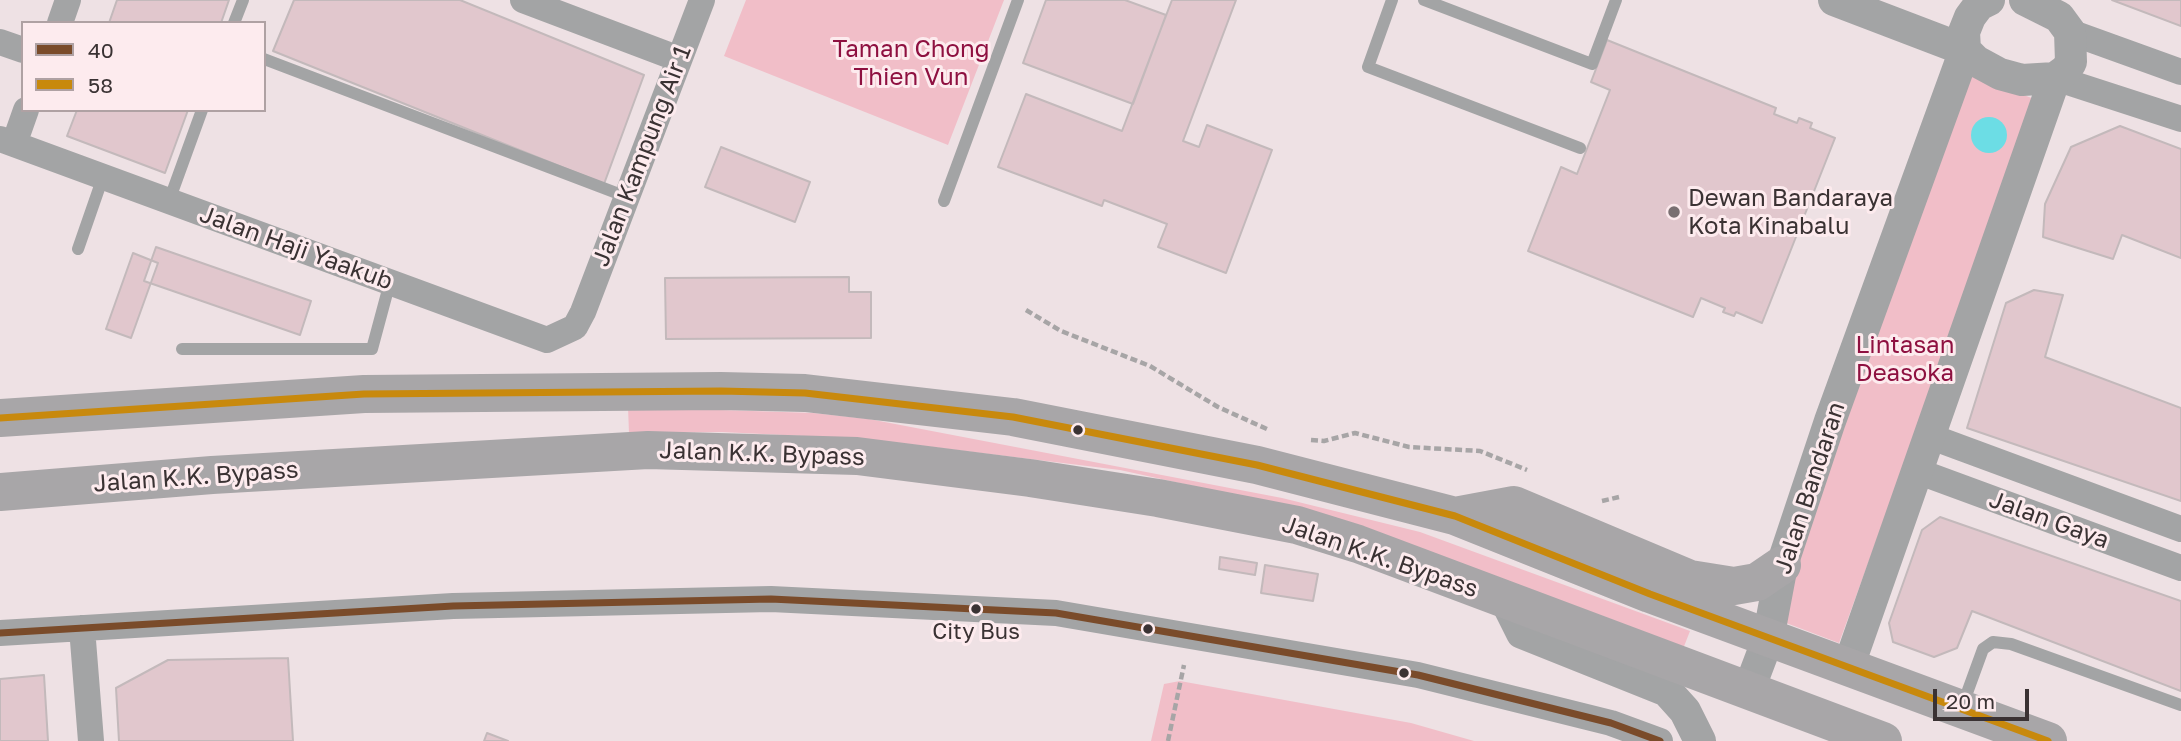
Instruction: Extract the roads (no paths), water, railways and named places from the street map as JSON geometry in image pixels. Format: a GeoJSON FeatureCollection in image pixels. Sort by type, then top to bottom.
{"type":"FeatureCollection","features":[{"type":"Feature","properties":{"kind":"main road","name":"Jalan K.K. Bypass"},"geometry":{"type":"LineString","coordinates":[[0,418],[364,394],[805,393],[1013,417],[1257,465],[1455,516],[1544,554],[1768,639],[1849,665],[2048,741]]}},
{"type":"Feature","properties":{"kind":"main road","name":"Jalan K.K. Bypass"},"geometry":{"type":"LineString","coordinates":[[0,492],[212,475],[648,450],[857,456],[1147,496],[1297,526],[1358,544],[1883,741]]}},
{"type":"Feature","properties":{"kind":"main road"},"geometry":{"type":"LineString","coordinates":[[1455,516],[1514,505],[1690,579],[1734,586],[1757,582],[1782,565]]}},
{"type":"Feature","properties":{"kind":"street"},"geometry":{"type":"LineString","coordinates":[[61,21],[68,0]]}},
{"type":"Feature","properties":{"kind":"street"},"geometry":{"type":"LineString","coordinates":[[523,0],[679,59]]}},
{"type":"Feature","properties":{"kind":"street","name":"Jalan Kampung Air 1"},"geometry":{"type":"LineString","coordinates":[[583,312],[702,0]]}},
{"type":"Feature","properties":{"kind":"street"},"geometry":{"type":"LineString","coordinates":[[1834,0],[1965,50],[1976,61],[2000,74],[2022,80],[2043,81],[2055,78],[2066,70],[2071,62],[2073,47],[2070,32],[2059,18],[2025,0]]}},
{"type":"Feature","properties":{"kind":"street","name":"Jalan Bandaran"},"geometry":{"type":"LineString","coordinates":[[1748,692],[1768,639],[1782,565],[1830,421],[1965,50],[1964,32],[1979,5],[1989,0]]}},
{"type":"Feature","properties":{"kind":"street"},"geometry":{"type":"LineString","coordinates":[[2070,32],[2181,72]]}},
{"type":"Feature","properties":{"kind":"street"},"geometry":{"type":"LineString","coordinates":[[0,42],[21,49]]}},
{"type":"Feature","properties":{"kind":"street"},"geometry":{"type":"LineString","coordinates":[[2055,78],[2181,120]]}},
{"type":"Feature","properties":{"kind":"street"},"geometry":{"type":"LineString","coordinates":[[1849,665],[2055,78]]}},
{"type":"Feature","properties":{"kind":"street"},"geometry":{"type":"LineString","coordinates":[[7,142],[25,112]]}},
{"type":"Feature","properties":{"kind":"street","name":"Jalan Haji Yaakub"},"geometry":{"type":"LineString","coordinates":[[7,142],[547,340],[575,327],[583,312]]}},
{"type":"Feature","properties":{"kind":"street","name":"Jalan Gaya"},"geometry":{"type":"LineString","coordinates":[[1929,436],[2181,529]]}},
{"type":"Feature","properties":{"kind":"street","name":"Jalan Gaya"},"geometry":{"type":"LineString","coordinates":[[1917,471],[2181,568]]}},
{"type":"Feature","properties":{"kind":"street"},"geometry":{"type":"LineString","coordinates":[[0,633],[453,607],[771,599],[1056,613],[1166,629],[1418,675],[1611,723],[1661,741]]}},
{"type":"Feature","properties":{"kind":"street","name":"Jalan K.K. Bypass"},"geometry":{"type":"LineString","coordinates":[[1506,601],[1522,633],[1667,691],[1685,711],[1700,741]]}},
{"type":"Feature","properties":{"kind":"street"},"geometry":{"type":"LineString","coordinates":[[82,628],[91,741]]}},
{"type":"Feature","properties":{"kind":"lane"},"geometry":{"type":"LineString","coordinates":[[235,21],[243,0]]}},
{"type":"Feature","properties":{"kind":"lane"},"geometry":{"type":"LineString","coordinates":[[944,201],[1018,0]]}},
{"type":"Feature","properties":{"kind":"lane"},"geometry":{"type":"LineString","coordinates":[[1392,0],[1368,67],[1580,148]]}},
{"type":"Feature","properties":{"kind":"lane"},"geometry":{"type":"LineString","coordinates":[[1424,0],[1591,64],[1616,0]]}},
{"type":"Feature","properties":{"kind":"lane"},"geometry":{"type":"LineString","coordinates":[[266,60],[627,197]]}},
{"type":"Feature","properties":{"kind":"lane"},"geometry":{"type":"LineString","coordinates":[[169,201],[201,112]]}},
{"type":"Feature","properties":{"kind":"lane"},"geometry":{"type":"LineString","coordinates":[[78,249],[103,177]]}},
{"type":"Feature","properties":{"kind":"lane"},"geometry":{"type":"LineString","coordinates":[[182,349],[372,349],[390,282]]}},
{"type":"Feature","properties":{"kind":"lane"},"geometry":{"type":"LineString","coordinates":[[1961,708],[1983,649],[1993,642],[2011,644],[2181,705]]}},
{"type":"Feature","properties":{"kind":"water"},"geometry":{"type":"Polygon","coordinates":[[[1989,117],[2001,123],[2007,135],[2001,147],[1989,153],[1977,147],[1971,135],[1977,123],[1989,117]]]}},
{"type":"Feature","properties":{"kind":"place","name":"Dewan Bandaraya Kota Kinabalu"},"geometry":{"type":"Point","coordinates":[1674,212]}},
{"type":"Feature","properties":{"kind":"place","name":"City Bus"},"geometry":{"type":"Point","coordinates":[976,609]}},
{"type":"Feature","properties":{"kind":"park label","name":"Taman Chong Thien Vun"},"geometry":{"type":"Point","coordinates":[911,63]}},
{"type":"Feature","properties":{"kind":"park label","name":"Lintasan Deasoka"},"geometry":{"type":"Point","coordinates":[1905,359]}}]}
